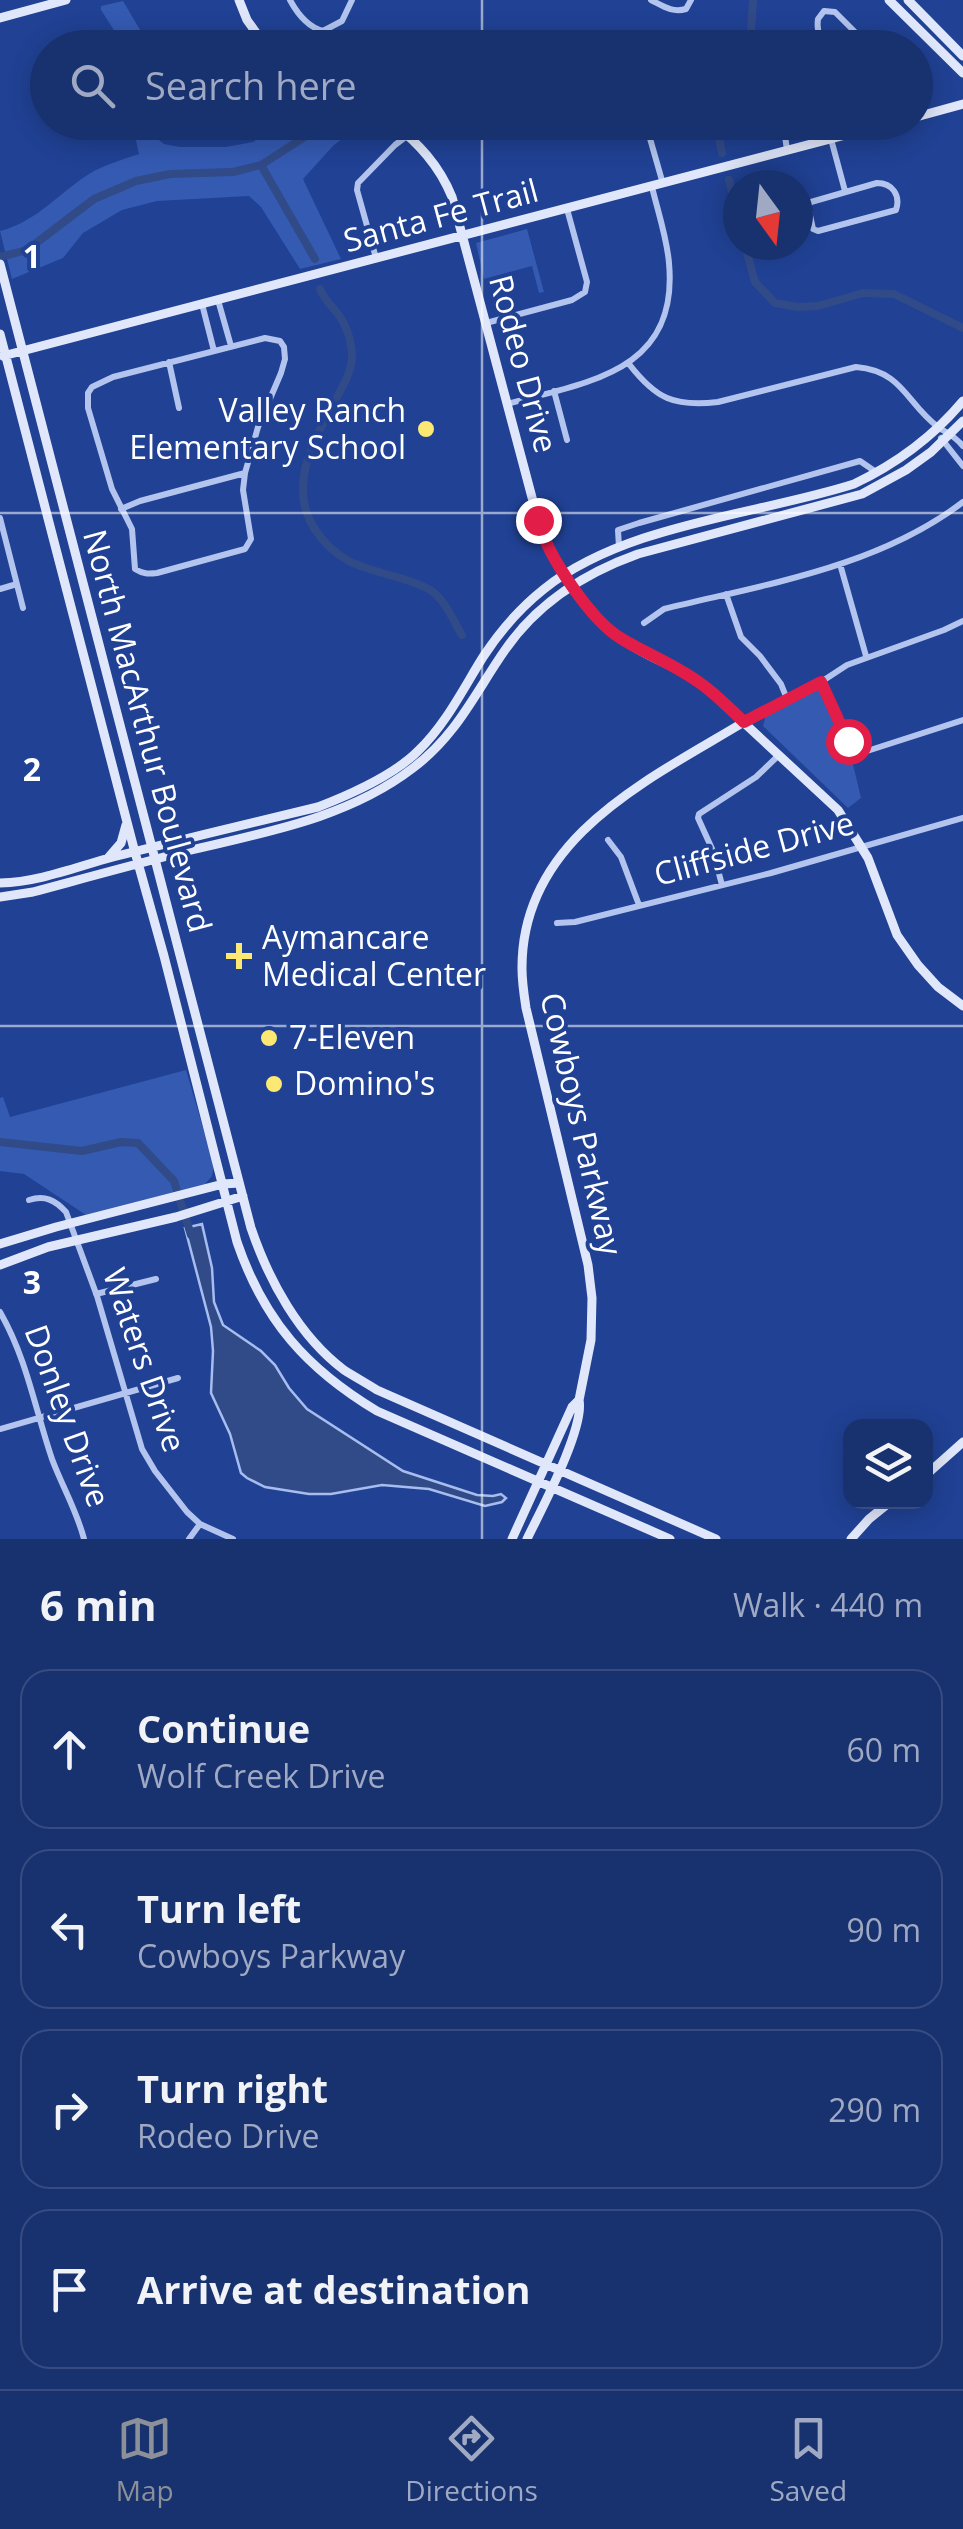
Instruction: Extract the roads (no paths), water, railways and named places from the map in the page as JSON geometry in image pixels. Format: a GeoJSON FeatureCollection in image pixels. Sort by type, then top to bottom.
{"type":"FeatureCollection","features":[{"type":"Feature","properties":{"kind":"main road"},"geometry":{"type":"LineString","coordinates":[[0,18],[66,0]]}},
{"type":"Feature","properties":{"kind":"main road"},"geometry":{"type":"LineString","coordinates":[[239,0],[254,30]]}},
{"type":"Feature","properties":{"kind":"main road"},"geometry":{"type":"LineString","coordinates":[[889,0],[920,30]]}},
{"type":"Feature","properties":{"kind":"main road"},"geometry":{"type":"LineString","coordinates":[[908,0],[963,56]]}},
{"type":"Feature","properties":{"kind":"main road"},"geometry":{"type":"LineString","coordinates":[[933,43],[963,72]]}},
{"type":"Feature","properties":{"kind":"main road"},"geometry":{"type":"LineString","coordinates":[[933,112],[963,104]]}},
{"type":"Feature","properties":{"kind":"main road","name":"Rodeo Drive"},"geometry":{"type":"LineString","coordinates":[[413,140],[442,176],[452,197],[541,533],[572,584],[616,636],[701,683],[838,810],[862,846],[897,935],[938,987],[963,1006]]}},
{"type":"Feature","properties":{"kind":"main road","name":"Santa Fe Trail"},"geometry":{"type":"LineString","coordinates":[[3,356],[832,140]]}},
{"type":"Feature","properties":{"kind":"main road","name":"North MacArthur Boulevard"},"geometry":{"type":"LineString","coordinates":[[0,264],[239,1183],[270,1276],[325,1353],[377,1390],[716,1539]]}},
{"type":"Feature","properties":{"kind":"main road","name":"North MacArthur Boulevard"},"geometry":{"type":"LineString","coordinates":[[0,334],[227,1201],[244,1262],[265,1305],[290,1340],[341,1390],[378,1411],[670,1539]]}},
{"type":"Feature","properties":{"kind":"main road"},"geometry":{"type":"LineString","coordinates":[[413,762],[496,638],[527,604],[566,574],[646,537],[854,484],[912,450],[963,401]]}},
{"type":"Feature","properties":{"kind":"main road"},"geometry":{"type":"LineString","coordinates":[[0,897],[138,865],[300,817],[413,762],[458,725],[507,647],[542,608],[572,584],[615,562],[862,494],[906,470],[963,421]]}},
{"type":"Feature","properties":{"kind":"main road"},"geometry":{"type":"LineString","coordinates":[[830,491],[832,503]]}},
{"type":"Feature","properties":{"kind":"main road"},"geometry":{"type":"LineString","coordinates":[[702,523],[704,536]]}},
{"type":"Feature","properties":{"kind":"main road","name":"Cowboys Parkway"},"geometry":{"type":"LineString","coordinates":[[527,1539],[581,1410],[579,1400],[591,1340],[592,1298],[586,1255],[526,1008],[522,971],[534,904],[561,854],[586,826],[612,804],[744,722]]}},
{"type":"Feature","properties":{"kind":"main road"},"geometry":{"type":"LineString","coordinates":[[0,883],[300,817]]}},
{"type":"Feature","properties":{"kind":"main road"},"geometry":{"type":"LineString","coordinates":[[108,858],[121,844],[127,822]]}},
{"type":"Feature","properties":{"kind":"main road"},"geometry":{"type":"LineString","coordinates":[[14,882],[16,896]]}},
{"type":"Feature","properties":{"kind":"main road"},"geometry":{"type":"LineString","coordinates":[[179,1017],[195,1013]]}},
{"type":"Feature","properties":{"kind":"main road"},"geometry":{"type":"LineString","coordinates":[[0,1244],[191,1192],[239,1183]]}},
{"type":"Feature","properties":{"kind":"main road"},"geometry":{"type":"LineString","coordinates":[[0,1265],[76,1240],[243,1196]]}},
{"type":"Feature","properties":{"kind":"main road","name":"Cowboys Parkway"},"geometry":{"type":"LineString","coordinates":[[512,1539],[572,1406],[579,1400]]}},
{"type":"Feature","properties":{"kind":"main road"},"geometry":{"type":"LineString","coordinates":[[933,1469],[963,1442]]}},
{"type":"Feature","properties":{"kind":"main road"},"geometry":{"type":"LineString","coordinates":[[851,1539],[881,1509]]}},
{"type":"Feature","properties":{"kind":"street"},"geometry":{"type":"LineString","coordinates":[[290,0],[296,12],[317,30]]}},
{"type":"Feature","properties":{"kind":"street"},"geometry":{"type":"LineString","coordinates":[[325,30],[342,21],[352,0]]}},
{"type":"Feature","properties":{"kind":"street"},"geometry":{"type":"LineString","coordinates":[[651,0],[673,11],[686,9],[690,0]]}},
{"type":"Feature","properties":{"kind":"street"},"geometry":{"type":"LineString","coordinates":[[818,30],[818,19],[824,11],[831,11],[853,30]]}},
{"type":"Feature","properties":{"kind":"street"},"geometry":{"type":"LineString","coordinates":[[376,259],[358,182],[402,140]]}},
{"type":"Feature","properties":{"kind":"street"},"geometry":{"type":"LineString","coordinates":[[651,140],[663,184]]}},
{"type":"Feature","properties":{"kind":"street"},"geometry":{"type":"LineString","coordinates":[[786,140],[788,151]]}},
{"type":"Feature","properties":{"kind":"street"},"geometry":{"type":"LineString","coordinates":[[832,140],[845,192]]}},
{"type":"Feature","properties":{"kind":"street"},"geometry":{"type":"LineString","coordinates":[[886,183],[892,187],[898,205],[890,212],[818,231],[813,229],[808,206],[811,202],[845,192],[886,183]]}},
{"type":"Feature","properties":{"kind":"street"},"geometry":{"type":"LineString","coordinates":[[507,404],[594,380],[629,364],[654,337],[665,314],[670,264],[652,187]]}},
{"type":"Feature","properties":{"kind":"street"},"geometry":{"type":"LineString","coordinates":[[486,323],[572,300],[584,292],[586,282],[567,209]]}},
{"type":"Feature","properties":{"kind":"street"},"geometry":{"type":"LineString","coordinates":[[218,300],[231,346]]}},
{"type":"Feature","properties":{"kind":"street"},"geometry":{"type":"LineString","coordinates":[[202,304],[214,351]]}},
{"type":"Feature","properties":{"kind":"street"},"geometry":{"type":"LineString","coordinates":[[274,338],[284,347],[285,358],[258,427],[246,473],[243,490],[249,545],[146,574],[134,569],[132,530],[112,490],[88,408],[88,393],[106,380],[231,346],[274,338]]}},
{"type":"Feature","properties":{"kind":"street"},"geometry":{"type":"LineString","coordinates":[[168,362],[179,408]]}},
{"type":"Feature","properties":{"kind":"street"},"geometry":{"type":"LineString","coordinates":[[629,364],[653,391],[680,403],[697,404],[856,368],[872,368],[892,379],[938,427],[951,433],[963,446]]}},
{"type":"Feature","properties":{"kind":"street"},"geometry":{"type":"LineString","coordinates":[[554,392],[568,440]]}},
{"type":"Feature","properties":{"kind":"street"},"geometry":{"type":"LineString","coordinates":[[938,427],[942,442],[963,466]]}},
{"type":"Feature","properties":{"kind":"street"},"geometry":{"type":"LineString","coordinates":[[619,547],[618,530],[860,461],[877,472]]}},
{"type":"Feature","properties":{"kind":"street"},"geometry":{"type":"LineString","coordinates":[[120,509],[246,473]]}},
{"type":"Feature","properties":{"kind":"street"},"geometry":{"type":"LineString","coordinates":[[644,624],[664,610],[840,564],[908,536],[963,502]]}},
{"type":"Feature","properties":{"kind":"street"},"geometry":{"type":"LineString","coordinates":[[0,518],[23,608]]}},
{"type":"Feature","properties":{"kind":"street"},"geometry":{"type":"LineString","coordinates":[[840,564],[866,656]]}},
{"type":"Feature","properties":{"kind":"street"},"geometry":{"type":"LineString","coordinates":[[0,589],[16,584]]}},
{"type":"Feature","properties":{"kind":"street"},"geometry":{"type":"LineString","coordinates":[[726,594],[741,637],[782,684],[787,699]]}},
{"type":"Feature","properties":{"kind":"street","name":"Cowboys Parkway"},"geometry":{"type":"LineString","coordinates":[[744,722],[846,665],[963,620]]}},
{"type":"Feature","properties":{"kind":"street"},"geometry":{"type":"LineString","coordinates":[[821,682],[856,753],[963,720]]}},
{"type":"Feature","properties":{"kind":"street"},"geometry":{"type":"LineString","coordinates":[[722,884],[698,814],[756,777],[779,755]]}},
{"type":"Feature","properties":{"kind":"street","name":"Cliffside Drive"},"geometry":{"type":"LineString","coordinates":[[557,923],[575,922],[722,884],[963,818]]}},
{"type":"Feature","properties":{"kind":"street"},"geometry":{"type":"LineString","coordinates":[[608,840],[621,856],[640,905]]}},
{"type":"Feature","properties":{"kind":"street"},"geometry":{"type":"LineString","coordinates":[[28,1200],[52,1200],[66,1212],[70,1223]]}},
{"type":"Feature","properties":{"kind":"street","name":"Waters Drive"},"geometry":{"type":"LineString","coordinates":[[70,1223],[96,1294],[142,1449],[154,1471],[200,1524],[233,1539]]}},
{"type":"Feature","properties":{"kind":"street"},"geometry":{"type":"LineString","coordinates":[[96,1294],[156,1279]]}},
{"type":"Feature","properties":{"kind":"street","name":"Donley Drive"},"geometry":{"type":"LineString","coordinates":[[0,1312],[24,1363],[53,1462],[84,1539]]}},
{"type":"Feature","properties":{"kind":"street"},"geometry":{"type":"LineString","coordinates":[[0,1429],[178,1378]]}},
{"type":"Feature","properties":{"kind":"street"},"geometry":{"type":"LineString","coordinates":[[189,1539],[200,1524]]}},
{"type":"Feature","properties":{"kind":"waterway"},"geometry":{"type":"LineString","coordinates":[[751,30],[753,0]]}},
{"type":"Feature","properties":{"kind":"waterway"},"geometry":{"type":"LineString","coordinates":[[0,257],[27,250],[94,199],[136,181],[170,174],[233,172],[261,165],[300,140]]}},
{"type":"Feature","properties":{"kind":"waterway"},"geometry":{"type":"LineString","coordinates":[[719,140],[722,153]]}},
{"type":"Feature","properties":{"kind":"waterway"},"geometry":{"type":"LineString","coordinates":[[261,165],[315,259]]}},
{"type":"Feature","properties":{"kind":"waterway"},"geometry":{"type":"LineString","coordinates":[[749,260],[755,282],[775,303],[818,306],[863,293],[894,294],[963,328]]}},
{"type":"Feature","properties":{"kind":"waterway"},"geometry":{"type":"LineString","coordinates":[[320,289],[344,324],[352,356],[347,378],[307,462],[303,495],[306,512],[322,539],[340,556],[432,591],[462,635]]}},
{"type":"Feature","properties":{"kind":"waterway"},"geometry":{"type":"LineString","coordinates":[[0,1142],[82,1151],[121,1142],[138,1143],[174,1181],[191,1235]]}},
{"type":"Feature","properties":{"kind":"place","name":"Valley Ranch Elementary School"},"geometry":{"type":"Point","coordinates":[426,429]}},
{"type":"Feature","properties":{"kind":"place","name":"Aymancare Medical Center"},"geometry":{"type":"Point","coordinates":[239,956]}},
{"type":"Feature","properties":{"kind":"place","name":"7-Eleven"},"geometry":{"type":"Point","coordinates":[269,1038]}},
{"type":"Feature","properties":{"kind":"place","name":"Domino's"},"geometry":{"type":"Point","coordinates":[274,1084]}}]}
